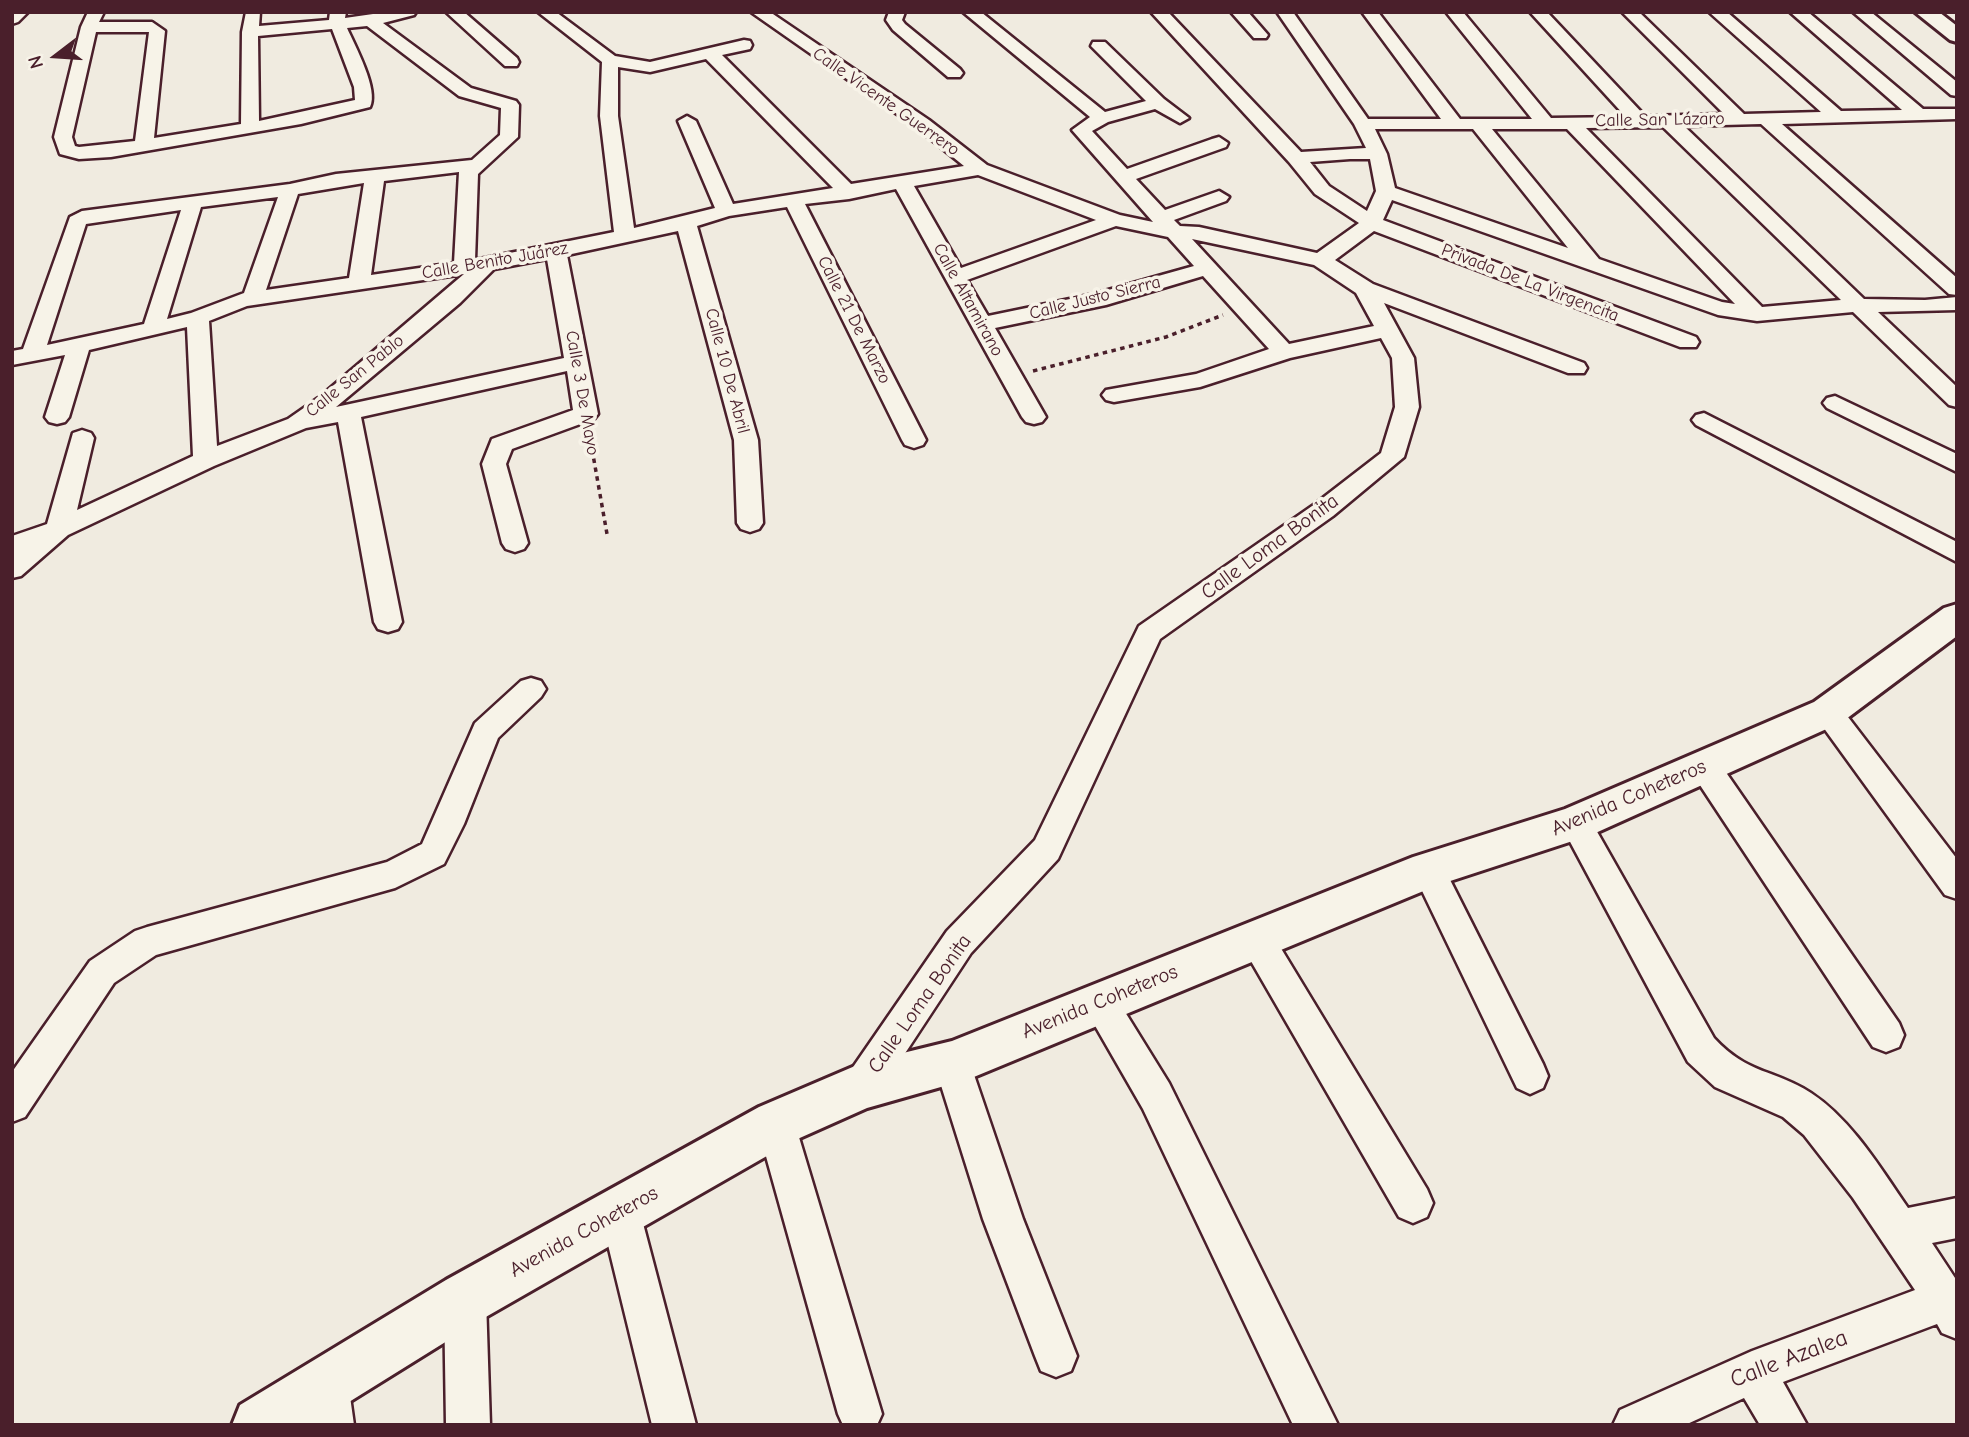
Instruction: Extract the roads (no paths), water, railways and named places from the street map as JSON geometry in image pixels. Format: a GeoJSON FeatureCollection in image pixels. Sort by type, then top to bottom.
{"type":"FeatureCollection","features":[{"type":"Feature","properties":{"kind":"main road"},"geometry":{"type":"LineString","coordinates":[[1925,12],[1957,36]]}},
{"type":"Feature","properties":{"kind":"main road","name":"Avenida Coheteros"},"geometry":{"type":"LineString","coordinates":[[260,1425],[329,1404],[465,1299],[776,1124],[862,1086],[952,1063],[1428,870],[1576,823],[1828,712],[1957,617]]}},
{"type":"Feature","properties":{"kind":"street"},"geometry":{"type":"LineString","coordinates":[[12,19],[20,12]]}},
{"type":"Feature","properties":{"kind":"street"},"geometry":{"type":"LineString","coordinates":[[250,127],[250,32],[254,12]]}},
{"type":"Feature","properties":{"kind":"street"},"geometry":{"type":"LineString","coordinates":[[250,32],[337,17],[370,21],[408,12]]}},
{"type":"Feature","properties":{"kind":"street"},"geometry":{"type":"LineString","coordinates":[[454,12],[511,62]]}},
{"type":"Feature","properties":{"kind":"street"},"geometry":{"type":"LineString","coordinates":[[546,12],[610,60],[650,67],[744,45]]}},
{"type":"Feature","properties":{"kind":"street","name":"Calle Vicente Guerrero"},"geometry":{"type":"LineString","coordinates":[[759,12],[923,124],[979,169],[1115,220],[1166,225],[1321,260]]}},
{"type":"Feature","properties":{"kind":"street"},"geometry":{"type":"LineString","coordinates":[[897,12],[894,20],[899,27],[954,73]]}},
{"type":"Feature","properties":{"kind":"street"},"geometry":{"type":"LineString","coordinates":[[971,12],[1102,118]]}},
{"type":"Feature","properties":{"kind":"street","name":"Privada De La Virgencita"},"geometry":{"type":"LineString","coordinates":[[1159,12],[1296,158],[1322,190],[1372,223],[1688,342]]}},
{"type":"Feature","properties":{"kind":"street"},"geometry":{"type":"LineString","coordinates":[[1239,12],[1260,35]]}},
{"type":"Feature","properties":{"kind":"street"},"geometry":{"type":"LineString","coordinates":[[1285,12],[1363,124],[1378,154],[1386,191],[1372,223],[1321,260]]}},
{"type":"Feature","properties":{"kind":"street"},"geometry":{"type":"LineString","coordinates":[[1370,12],[1454,123]]}},
{"type":"Feature","properties":{"kind":"street"},"geometry":{"type":"LineString","coordinates":[[1454,12],[1546,124]]}},
{"type":"Feature","properties":{"kind":"street"},"geometry":{"type":"LineString","coordinates":[[1538,12],[1640,121]]}},
{"type":"Feature","properties":{"kind":"street"},"geometry":{"type":"LineString","coordinates":[[1630,12],[1740,119]]}},
{"type":"Feature","properties":{"kind":"street"},"geometry":{"type":"LineString","coordinates":[[1717,12],[1836,116]]}},
{"type":"Feature","properties":{"kind":"street"},"geometry":{"type":"LineString","coordinates":[[1798,12],[1957,129]]}},
{"type":"Feature","properties":{"kind":"street"},"geometry":{"type":"LineString","coordinates":[[1861,12],[1957,91]]}},
{"type":"Feature","properties":{"kind":"street"},"geometry":{"type":"LineString","coordinates":[[144,145],[157,31],[152,27],[93,20],[63,137],[67,150],[79,153],[144,145],[301,119],[364,103],[363,87],[337,17]]}},
{"type":"Feature","properties":{"kind":"street"},"geometry":{"type":"LineString","coordinates":[[370,21],[465,92],[510,105],[509,137],[469,172],[464,268]]}},
{"type":"Feature","properties":{"kind":"street"},"geometry":{"type":"LineString","coordinates":[[1099,46],[1158,103],[1180,118]]}},
{"type":"Feature","properties":{"kind":"street"},"geometry":{"type":"LineString","coordinates":[[710,53],[849,192]]}},
{"type":"Feature","properties":{"kind":"street"},"geometry":{"type":"LineString","coordinates":[[610,60],[609,116],[625,236]]}},
{"type":"Feature","properties":{"kind":"street"},"geometry":{"type":"LineString","coordinates":[[1158,103],[1102,118],[1081,130],[1284,352]]}},
{"type":"Feature","properties":{"kind":"street","name":"Calle San Lázaro"},"geometry":{"type":"LineString","coordinates":[[1363,124],[1546,124],[1938,115]]}},
{"type":"Feature","properties":{"kind":"street"},"geometry":{"type":"LineString","coordinates":[[1765,118],[1957,289]]}},
{"type":"Feature","properties":{"kind":"street"},"geometry":{"type":"LineString","coordinates":[[1667,120],[1957,400]]}},
{"type":"Feature","properties":{"kind":"street"},"geometry":{"type":"LineString","coordinates":[[687,121],[726,211]]}},
{"type":"Feature","properties":{"kind":"street"},"geometry":{"type":"LineString","coordinates":[[1570,122],[1757,314]]}},
{"type":"Feature","properties":{"kind":"street"},"geometry":{"type":"LineString","coordinates":[[1478,124],[1591,263]]}},
{"type":"Feature","properties":{"kind":"street"},"geometry":{"type":"LineString","coordinates":[[1122,177],[1219,144]]}},
{"type":"Feature","properties":{"kind":"street"},"geometry":{"type":"LineString","coordinates":[[1296,158],[1350,153],[1378,154]]}},
{"type":"Feature","properties":{"kind":"street"},"geometry":{"type":"LineString","coordinates":[[23,356],[77,221],[90,215],[476,164]]}},
{"type":"Feature","properties":{"kind":"street","name":"Calle Benito Juárez"},"geometry":{"type":"LineString","coordinates":[[23,356],[79,346],[198,318],[242,300],[464,268],[686,223],[726,211],[903,184],[979,169]]}},
{"type":"Feature","properties":{"kind":"street"},"geometry":{"type":"LineString","coordinates":[[359,283],[375,176]]}},
{"type":"Feature","properties":{"kind":"street","name":"Calle Altamirano"},"geometry":{"type":"LineString","coordinates":[[903,184],[1034,417]]}},
{"type":"Feature","properties":{"kind":"street"},"geometry":{"type":"LineString","coordinates":[[253,298],[290,190]]}},
{"type":"Feature","properties":{"kind":"street"},"geometry":{"type":"LineString","coordinates":[[1386,191],[1718,308],[1757,314],[1859,306],[1957,303]]}},
{"type":"Feature","properties":{"kind":"street"},"geometry":{"type":"LineString","coordinates":[[1166,225],[1219,197]]}},
{"type":"Feature","properties":{"kind":"street","name":"Calle 21 De Marzo"},"geometry":{"type":"LineString","coordinates":[[794,201],[914,440]]}},
{"type":"Feature","properties":{"kind":"street"},"geometry":{"type":"LineString","coordinates":[[154,327],[193,203]]}},
{"type":"Feature","properties":{"kind":"street"},"geometry":{"type":"LineString","coordinates":[[955,277],[1115,220]]}},
{"type":"Feature","properties":{"kind":"street","name":"Calle 10 De Abril"},"geometry":{"type":"LineString","coordinates":[[686,223],[746,440],[750,523]]}},
{"type":"Feature","properties":{"kind":"street","name":"Calle 3 De Mayo"},"geometry":{"type":"LineString","coordinates":[[515,543],[494,464],[501,444],[586,414],[556,251]]}},
{"type":"Feature","properties":{"kind":"street","name":"Calle Loma Bonita"},"geometry":{"type":"LineString","coordinates":[[862,1086],[959,942],[1047,849],[1149,633],[1324,510],[1392,457],[1407,407],[1403,358],[1365,289],[1321,260]]}},
{"type":"Feature","properties":{"kind":"street","name":"Calle San Pablo"},"geometry":{"type":"LineString","coordinates":[[59,529],[205,460],[296,424],[329,401],[452,298],[488,263]]}},
{"type":"Feature","properties":{"kind":"street","name":"Calle Justo Sierra"},"geometry":{"type":"LineString","coordinates":[[982,324],[1098,300],[1208,268]]}},
{"type":"Feature","properties":{"kind":"street"},"geometry":{"type":"LineString","coordinates":[[1365,289],[1576,368]]}},
{"type":"Feature","properties":{"kind":"street"},"geometry":{"type":"LineString","coordinates":[[198,318],[205,460]]}},
{"type":"Feature","properties":{"kind":"street"},"geometry":{"type":"LineString","coordinates":[[1114,395],[1200,380],[1284,352],[1387,330]]}},
{"type":"Feature","properties":{"kind":"street"},"geometry":{"type":"LineString","coordinates":[[57,417],[79,346]]}},
{"type":"Feature","properties":{"kind":"street"},"geometry":{"type":"LineString","coordinates":[[296,424],[576,362]]}},
{"type":"Feature","properties":{"kind":"street"},"geometry":{"type":"LineString","coordinates":[[1835,403],[1957,464]]}},
{"type":"Feature","properties":{"kind":"street"},"geometry":{"type":"LineString","coordinates":[[348,412],[388,622]]}},
{"type":"Feature","properties":{"kind":"street"},"geometry":{"type":"LineString","coordinates":[[1704,420],[1957,553]]}},
{"type":"Feature","properties":{"kind":"street"},"geometry":{"type":"LineString","coordinates":[[12,569],[59,529],[82,438]]}},
{"type":"Feature","properties":{"kind":"street"},"geometry":{"type":"LineString","coordinates":[[12,546],[59,529]]}},
{"type":"Feature","properties":{"kind":"street"},"geometry":{"type":"LineString","coordinates":[[12,1104],[102,972],[147,942],[395,874],[433,853],[448,824],[486,731],[531,690]]}},
{"type":"Feature","properties":{"kind":"street"},"geometry":{"type":"LineString","coordinates":[[1828,712],[1957,885]]}},
{"type":"Feature","properties":{"kind":"street"},"geometry":{"type":"LineString","coordinates":[[1705,767],[1886,1035]]}},
{"type":"Feature","properties":{"kind":"street"},"geometry":{"type":"LineString","coordinates":[[1576,823],[1701,1050],[1714,1067],[1732,1080],[1807,1111],[1829,1132],[1900,1230],[1951,1309]]}},
{"type":"Feature","properties":{"kind":"street"},"geometry":{"type":"LineString","coordinates":[[1428,870],[1530,1076]]}},
{"type":"Feature","properties":{"kind":"street"},"geometry":{"type":"LineString","coordinates":[[1256,938],[1413,1203]]}},
{"type":"Feature","properties":{"kind":"street"},"geometry":{"type":"LineString","coordinates":[[1100,1003],[1156,1096],[1316,1425]]}},
{"type":"Feature","properties":{"kind":"street"},"geometry":{"type":"LineString","coordinates":[[952,1063],[1003,1219],[1056,1356]]}},
{"type":"Feature","properties":{"kind":"street"},"geometry":{"type":"LineString","coordinates":[[776,1124],[860,1414]]}},
{"type":"Feature","properties":{"kind":"street"},"geometry":{"type":"LineString","coordinates":[[620,1212],[674,1425]]}},
{"type":"Feature","properties":{"kind":"street"},"geometry":{"type":"LineString","coordinates":[[1900,1230],[1957,1218]]}},
{"type":"Feature","properties":{"kind":"street"},"geometry":{"type":"LineString","coordinates":[[465,1299],[468,1425]]}},
{"type":"Feature","properties":{"kind":"street","name":"Calle Azalea"},"geometry":{"type":"LineString","coordinates":[[1634,1425],[1752,1372],[1951,1309]]}},
{"type":"Feature","properties":{"kind":"street"},"geometry":{"type":"LineString","coordinates":[[1752,1372],[1785,1425]]}}]}
